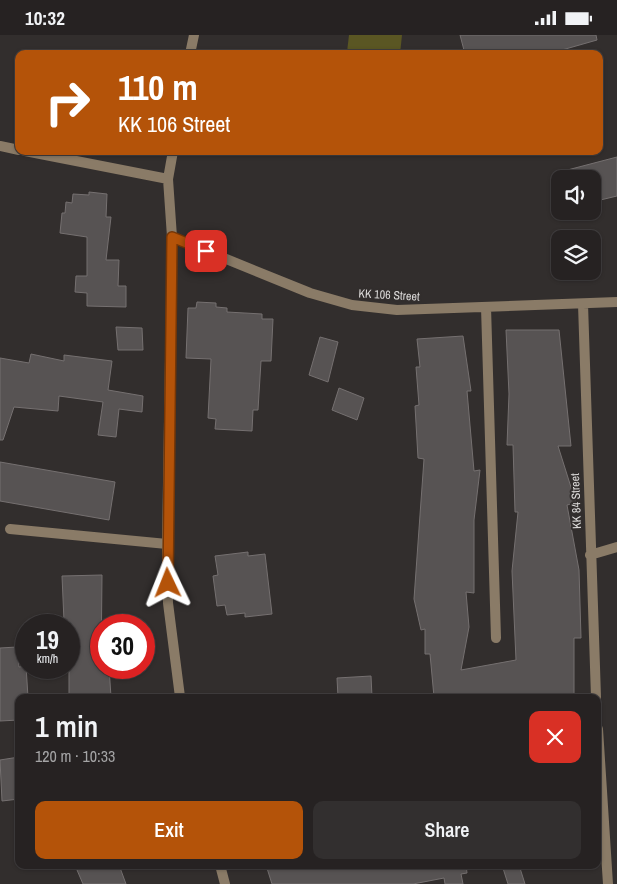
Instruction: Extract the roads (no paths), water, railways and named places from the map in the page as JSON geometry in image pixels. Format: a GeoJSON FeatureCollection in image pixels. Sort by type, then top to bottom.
{"type":"FeatureCollection","features":[{"type":"Feature","properties":{"kind":"street"},"geometry":{"type":"LineString","coordinates":[[191,50],[194,35]]}},
{"type":"Feature","properties":{"kind":"street"},"geometry":{"type":"LineString","coordinates":[[0,146],[15,149]]}},
{"type":"Feature","properties":{"kind":"street"},"geometry":{"type":"LineString","coordinates":[[45,155],[168,179]]}},
{"type":"Feature","properties":{"kind":"street"},"geometry":{"type":"LineString","coordinates":[[171,155],[168,179],[172,237],[166,544],[168,603],[180,694]]}},
{"type":"Feature","properties":{"kind":"street","name":"KK 106 Street"},"geometry":{"type":"LineString","coordinates":[[172,237],[310,293],[352,305],[397,310],[617,303]]}},
{"type":"Feature","properties":{"kind":"street","name":"KK 84 Street"},"geometry":{"type":"LineString","coordinates":[[583,304],[596,694]]}},
{"type":"Feature","properties":{"kind":"street"},"geometry":{"type":"LineString","coordinates":[[486,307],[496,638]]}},
{"type":"Feature","properties":{"kind":"street"},"geometry":{"type":"LineString","coordinates":[[10,529],[166,544]]}},
{"type":"Feature","properties":{"kind":"street"},"geometry":{"type":"LineString","coordinates":[[590,555],[617,547]]}},
{"type":"Feature","properties":{"kind":"street"},"geometry":{"type":"LineString","coordinates":[[601,776],[608,884]]}},
{"type":"Feature","properties":{"kind":"street"},"geometry":{"type":"LineString","coordinates":[[221,869],[225,884]]}}]}
